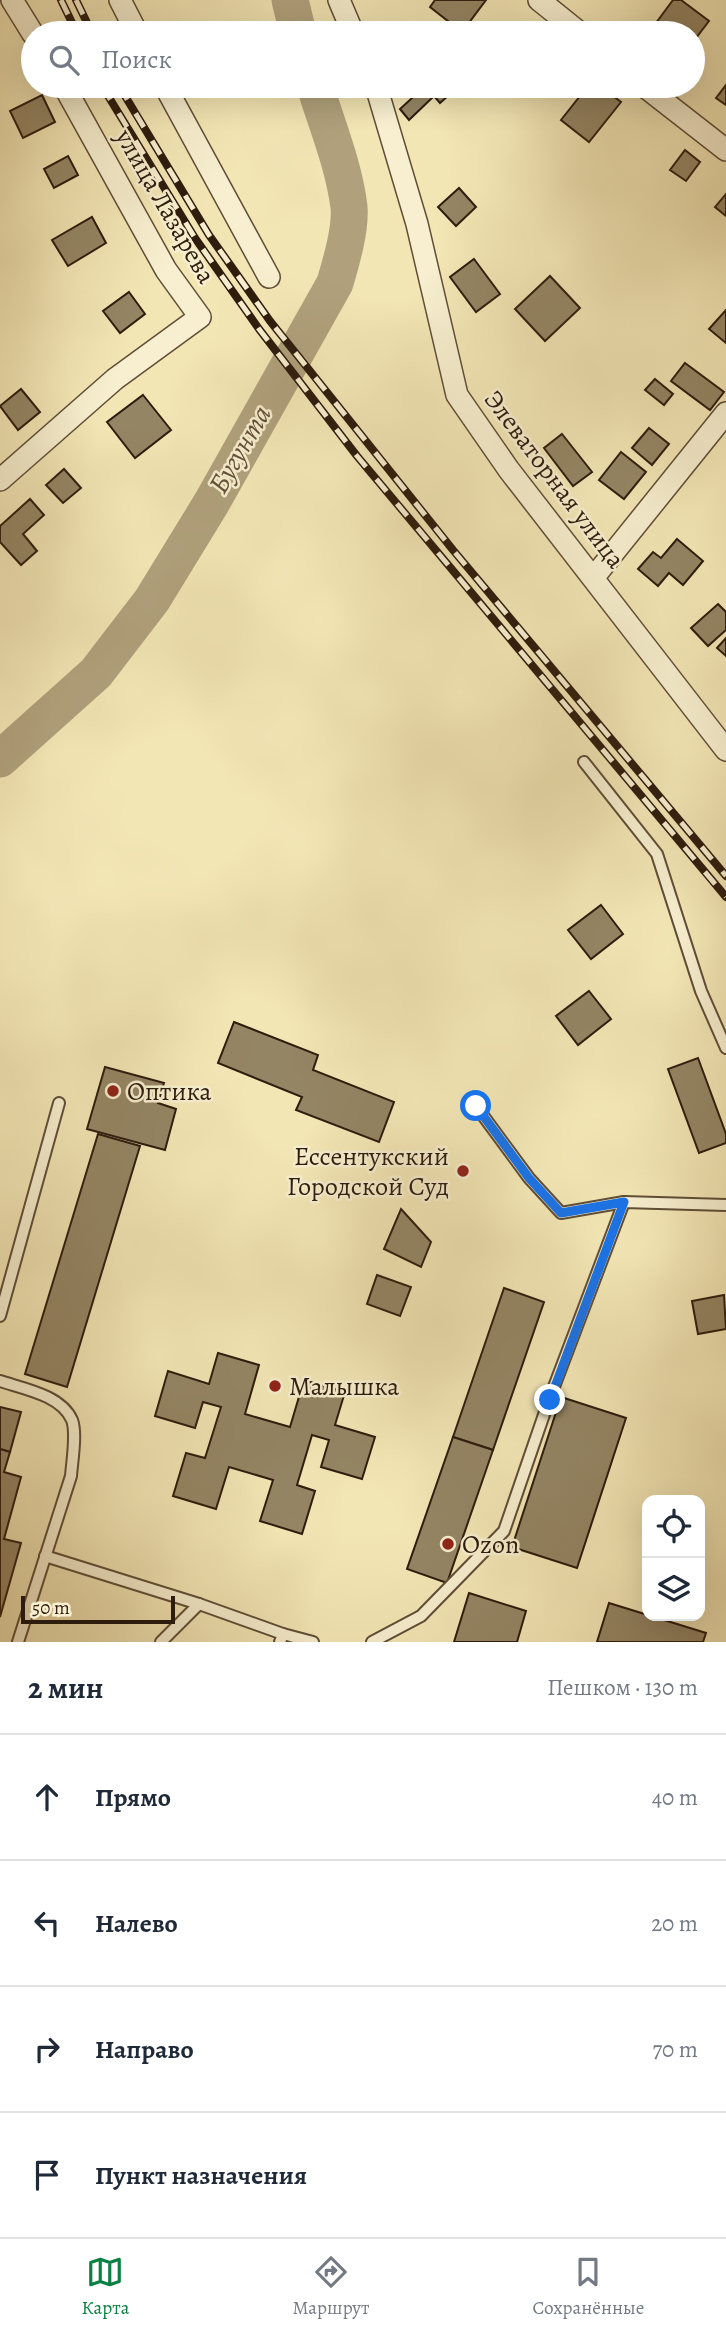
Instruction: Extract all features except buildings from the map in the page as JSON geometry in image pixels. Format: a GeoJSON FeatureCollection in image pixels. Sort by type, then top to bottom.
{"type":"FeatureCollection","features":[{"type":"Feature","properties":{"kind":"street"},"geometry":{"type":"LineString","coordinates":[[12,0],[25,21]]}},
{"type":"Feature","properties":{"kind":"street"},"geometry":{"type":"LineString","coordinates":[[120,0],[131,21]]}},
{"type":"Feature","properties":{"kind":"street"},"geometry":{"type":"LineString","coordinates":[[339,0],[349,21]]}},
{"type":"Feature","properties":{"kind":"street"},"geometry":{"type":"LineString","coordinates":[[539,0],[565,21]]}},
{"type":"Feature","properties":{"kind":"street","name":"улица Лазарева"},"geometry":{"type":"LineString","coordinates":[[0,480],[115,379],[200,317],[166,270],[71,98]]}},
{"type":"Feature","properties":{"kind":"street"},"geometry":{"type":"LineString","coordinates":[[172,98],[269,277]]}},
{"type":"Feature","properties":{"kind":"street","name":"Элеваторная улица"},"geometry":{"type":"LineString","coordinates":[[380,98],[417,224],[457,395],[509,470],[726,750]]}},
{"type":"Feature","properties":{"kind":"street"},"geometry":{"type":"LineString","coordinates":[[659,98],[726,150]]}},
{"type":"Feature","properties":{"kind":"street"},"geometry":{"type":"LineString","coordinates":[[594,577],[726,413]]}},
{"type":"Feature","properties":{"kind":"lane"},"geometry":{"type":"LineString","coordinates":[[584,762],[657,854],[701,991],[726,1048]]}},
{"type":"Feature","properties":{"kind":"lane"},"geometry":{"type":"LineString","coordinates":[[0,1316],[59,1103]]}},
{"type":"Feature","properties":{"kind":"lane"},"geometry":{"type":"LineString","coordinates":[[476,1106],[529,1178],[561,1213],[624,1202],[726,1205]]}},
{"type":"Feature","properties":{"kind":"lane"},"geometry":{"type":"LineString","coordinates":[[372,1642],[421,1615],[504,1531],[624,1202]]}},
{"type":"Feature","properties":{"kind":"lane"},"geometry":{"type":"LineString","coordinates":[[0,1381],[38,1393],[61,1405],[73,1421],[71,1476],[18,1642]]}},
{"type":"Feature","properties":{"kind":"lane"},"geometry":{"type":"LineString","coordinates":[[45,1556],[199,1604],[282,1638],[313,1642]]}},
{"type":"Feature","properties":{"kind":"lane"},"geometry":{"type":"LineString","coordinates":[[162,1642],[199,1604]]}},
{"type":"Feature","properties":{"kind":"waterway","name":"Бугунта"},"geometry":{"type":"LineString","coordinates":[[290,0],[295,21]]}},
{"type":"Feature","properties":{"kind":"waterway","name":"Бугунта"},"geometry":{"type":"LineString","coordinates":[[0,759],[96,673],[152,600],[212,502],[335,283],[347,235],[349,207],[339,161],[319,98]]}},
{"type":"Feature","properties":{"kind":"railway"},"geometry":{"type":"LineString","coordinates":[[61,0],[71,21]]}},
{"type":"Feature","properties":{"kind":"railway"},"geometry":{"type":"LineString","coordinates":[[76,0],[86,21]]}},
{"type":"Feature","properties":{"kind":"railway"},"geometry":{"type":"LineString","coordinates":[[109,98],[195,238],[259,329],[357,456],[726,897]]}},
{"type":"Feature","properties":{"kind":"railway"},"geometry":{"type":"LineString","coordinates":[[126,98],[209,235],[270,321],[453,550],[726,876]]}},
{"type":"Feature","properties":{"kind":"place","name":"Оптика"},"geometry":{"type":"Point","coordinates":[113,1091]}},
{"type":"Feature","properties":{"kind":"place","name":"Ессентукский Городской Суд"},"geometry":{"type":"Point","coordinates":[463,1171]}},
{"type":"Feature","properties":{"kind":"place","name":"Малышка"},"geometry":{"type":"Point","coordinates":[275,1386]}},
{"type":"Feature","properties":{"kind":"place","name":"Ozon"},"geometry":{"type":"Point","coordinates":[448,1544]}},
{"type":"Feature","properties":{"kind":"route"},"geometry":{"type":"LineString","coordinates":[[476,1106],[529,1178],[561,1213],[624,1202],[550,1400]]}}]}
